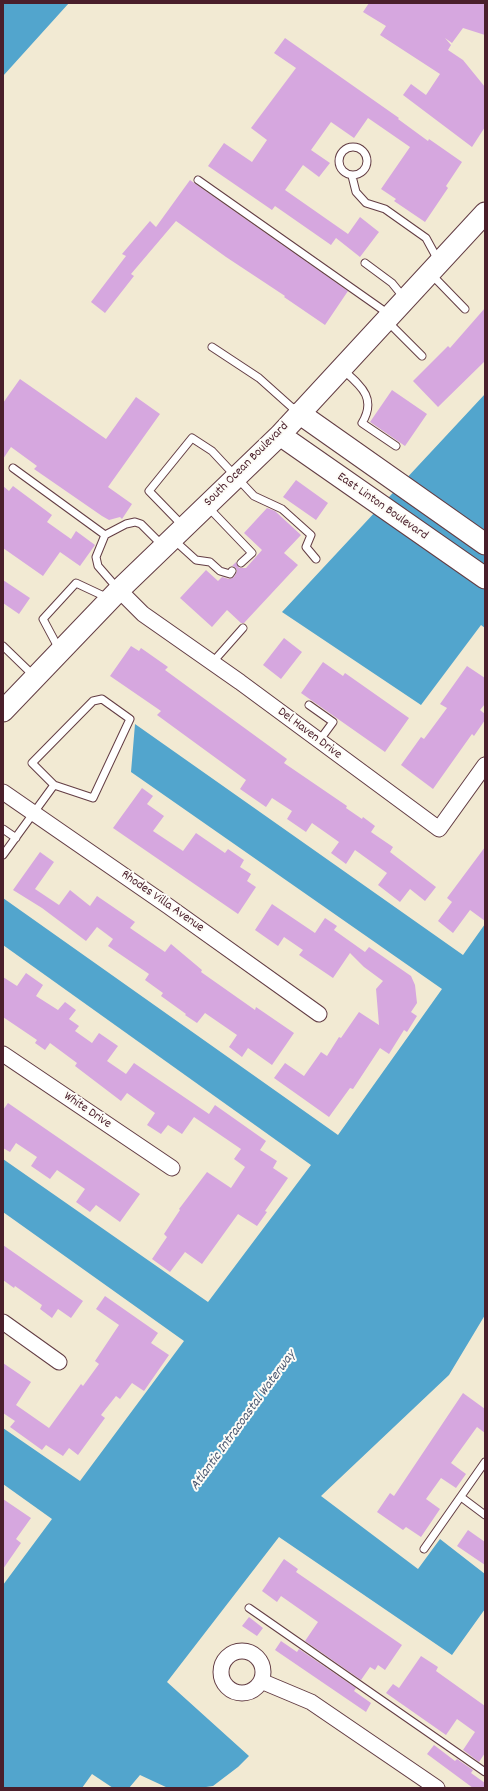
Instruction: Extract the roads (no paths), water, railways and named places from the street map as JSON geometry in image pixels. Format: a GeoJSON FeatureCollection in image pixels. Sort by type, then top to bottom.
{"type":"FeatureCollection","features":[{"type":"Feature","properties":{"kind":"main road","name":"South Ocean Boulevard"},"geometry":{"type":"LineString","coordinates":[[3,711],[115,595],[280,435],[298,413],[485,213]]}},
{"type":"Feature","properties":{"kind":"main road"},"geometry":{"type":"LineString","coordinates":[[298,413],[485,544]]}},
{"type":"Feature","properties":{"kind":"main road","name":"East Linton Boulevard"},"geometry":{"type":"LineString","coordinates":[[280,435],[485,578]]}},
{"type":"Feature","properties":{"kind":"street","name":"Del Haven Drive"},"geometry":{"type":"LineString","coordinates":[[115,595],[212,663],[439,829],[485,765]]}},
{"type":"Feature","properties":{"kind":"street","name":"Rhodes Villa Avenue"},"geometry":{"type":"LineString","coordinates":[[3,792],[168,906],[319,1014]]}},
{"type":"Feature","properties":{"kind":"street","name":"White Drive"},"geometry":{"type":"LineString","coordinates":[[3,1054],[172,1168]]}},
{"type":"Feature","properties":{"kind":"street"},"geometry":{"type":"LineString","coordinates":[[3,1322],[59,1362]]}},
{"type":"Feature","properties":{"kind":"street"},"geometry":{"type":"LineString","coordinates":[[261,1681],[311,1702],[437,1788]]}},
{"type":"Feature","properties":{"kind":"lane"},"geometry":{"type":"LineString","coordinates":[[352,176],[361,173],[367,165],[366,155],[359,148],[354,147],[344,149],[341,153],[339,163],[343,171],[352,176],[356,192],[366,203],[385,209],[426,238],[434,268],[465,309]]}},
{"type":"Feature","properties":{"kind":"lane"},"geometry":{"type":"LineString","coordinates":[[198,180],[387,317],[422,356]]}},
{"type":"Feature","properties":{"kind":"lane"},"geometry":{"type":"LineString","coordinates":[[365,263],[392,283],[405,299]]}},
{"type":"Feature","properties":{"kind":"lane"},"geometry":{"type":"LineString","coordinates":[[212,346],[259,378],[298,413]]}},
{"type":"Feature","properties":{"kind":"lane"},"geometry":{"type":"LineString","coordinates":[[341,368],[364,390],[368,407],[366,416],[362,423],[396,446]]}},
{"type":"Feature","properties":{"kind":"lane"},"geometry":{"type":"LineString","coordinates":[[232,571],[230,574],[220,571],[210,562],[196,560],[174,538],[149,491],[192,438],[212,451],[237,476],[254,496],[282,509],[310,535],[306,547],[316,559]]}},
{"type":"Feature","properties":{"kind":"lane"},"geometry":{"type":"LineString","coordinates":[[13,468],[105,535]]}},
{"type":"Feature","properties":{"kind":"lane"},"geometry":{"type":"LineString","coordinates":[[206,506],[252,553],[241,563]]}},
{"type":"Feature","properties":{"kind":"lane"},"geometry":{"type":"LineString","coordinates":[[115,595],[98,566],[96,557],[105,535],[126,524],[135,522],[174,538]]}},
{"type":"Feature","properties":{"kind":"lane"},"geometry":{"type":"LineString","coordinates":[[60,651],[43,619],[76,582],[115,595]]}},
{"type":"Feature","properties":{"kind":"lane"},"geometry":{"type":"LineString","coordinates":[[212,663],[243,628]]}},
{"type":"Feature","properties":{"kind":"lane"},"geometry":{"type":"LineString","coordinates":[[3,646],[35,678]]}},
{"type":"Feature","properties":{"kind":"lane"},"geometry":{"type":"LineString","coordinates":[[102,699],[130,719],[93,798],[54,785],[32,763],[93,701],[102,699]]}},
{"type":"Feature","properties":{"kind":"lane"},"geometry":{"type":"LineString","coordinates":[[309,705],[333,722],[318,741]]}},
{"type":"Feature","properties":{"kind":"lane"},"geometry":{"type":"LineString","coordinates":[[3,855],[54,785]]}},
{"type":"Feature","properties":{"kind":"lane"},"geometry":{"type":"LineString","coordinates":[[3,829],[16,838]]}},
{"type":"Feature","properties":{"kind":"lane"},"geometry":{"type":"LineString","coordinates":[[424,1549],[484,1465]]}},
{"type":"Feature","properties":{"kind":"lane"},"geometry":{"type":"LineString","coordinates":[[460,1497],[485,1515]]}},
{"type":"Feature","properties":{"kind":"lane"},"geometry":{"type":"LineString","coordinates":[[249,1608],[485,1772]]}},
{"type":"Feature","properties":{"kind":"water"},"geometry":{"type":"Polygon","coordinates":[[[3,3],[69,3],[3,76],[3,3]]]}},
{"type":"Feature","properties":{"kind":"water"},"geometry":{"type":"Polygon","coordinates":[[[485,394],[485,628],[481,625],[421,705],[282,612],[485,394]]]}},
{"type":"Feature","properties":{"kind":"water","name":"Atlantic Intracoastal Waterway"},"geometry":{"type":"Polygon","coordinates":[[[135,724],[463,955],[485,924],[485,1315],[449,1375],[321,1496],[418,1569],[440,1539],[485,1574],[485,1609],[452,1655],[279,1537],[167,1682],[249,1756],[238,1767],[213,1786],[199,1788],[168,1788],[140,1775],[129,1788],[113,1788],[92,1774],[82,1788],[3,1788],[3,1585],[52,1519],[3,1484],[3,1428],[80,1481],[184,1341],[3,1212],[3,1159],[208,1302],[311,1165],[3,945],[3,898],[338,1135],[442,989],[131,772],[135,724]]]}}]}
